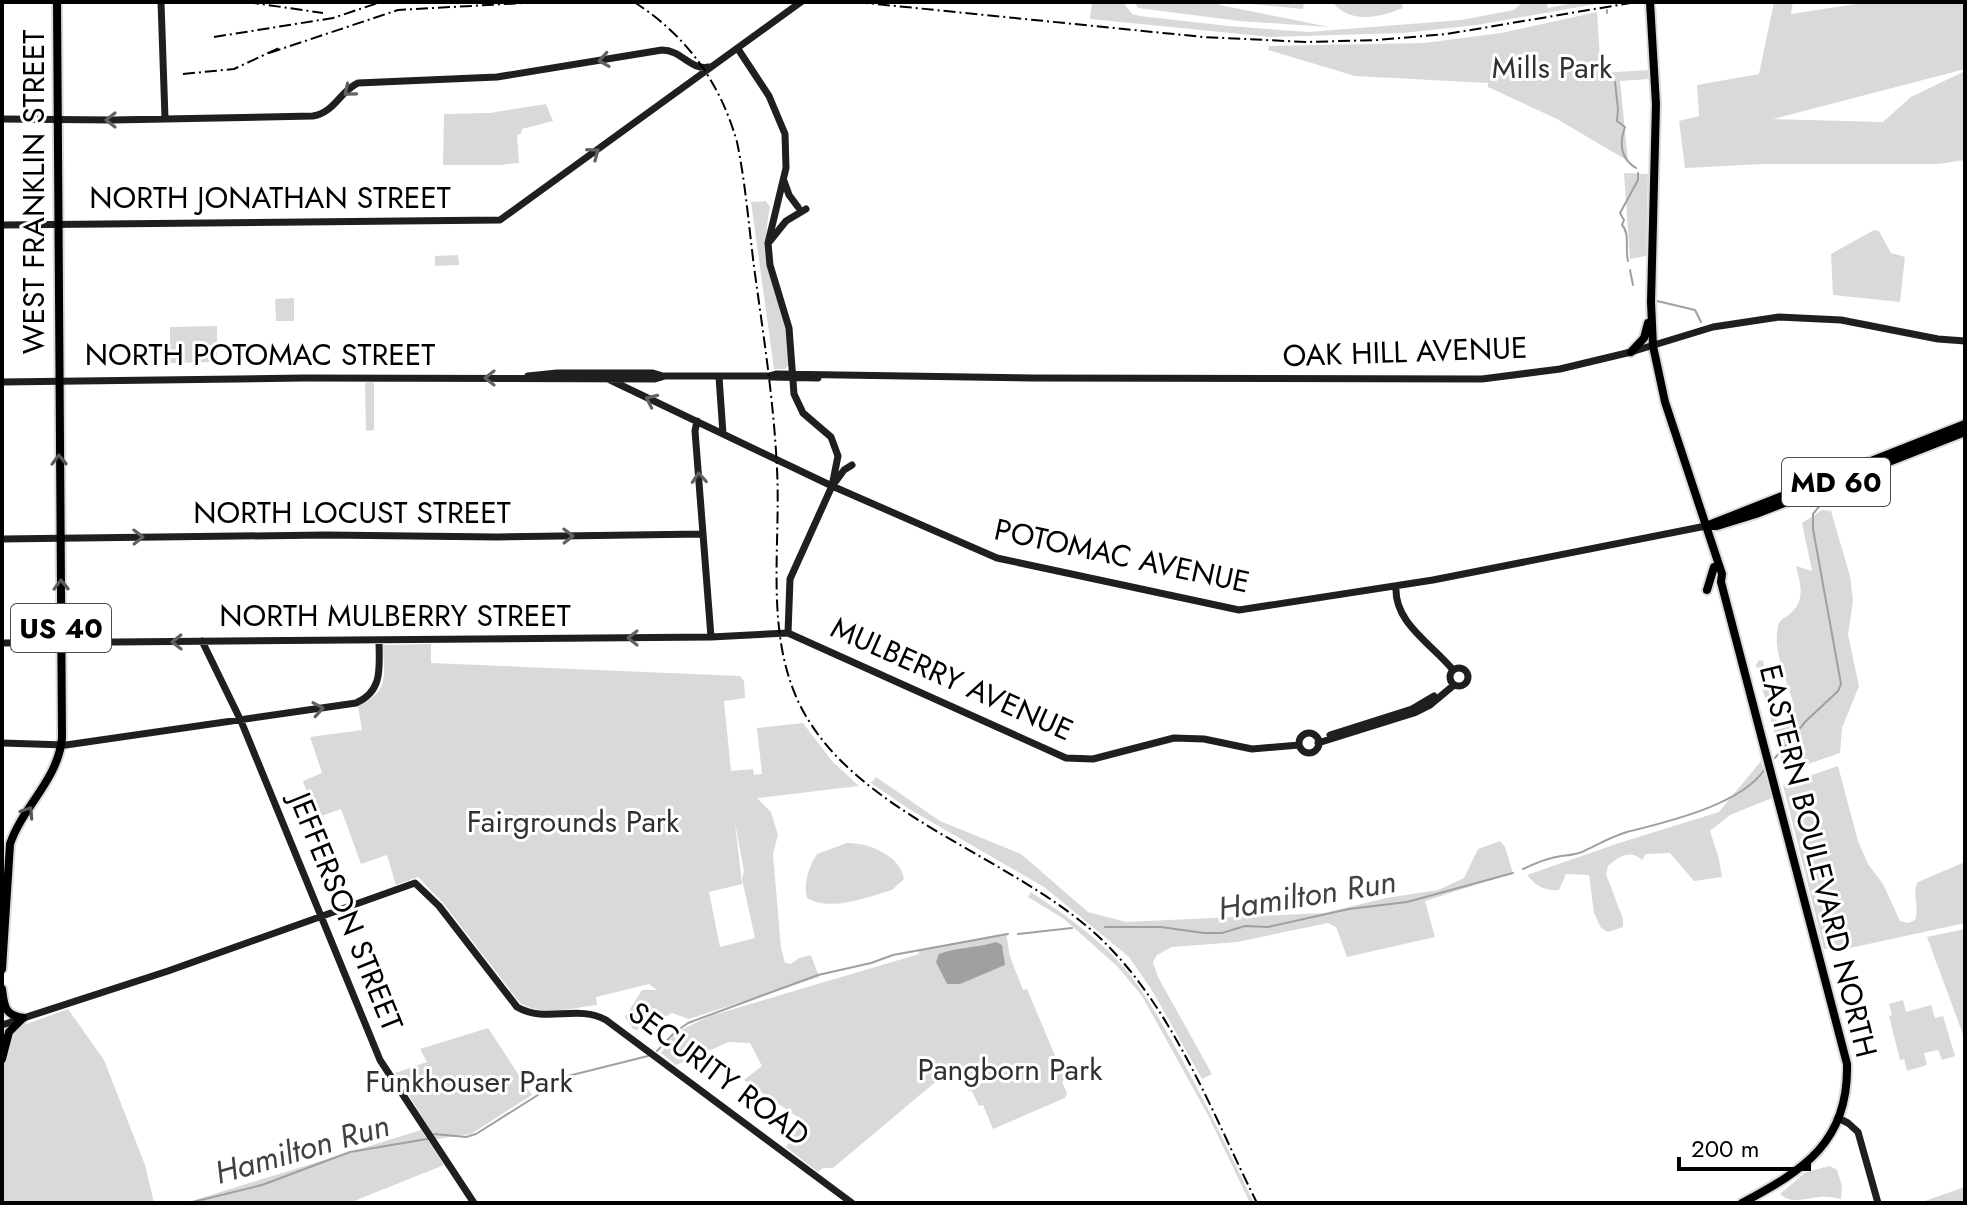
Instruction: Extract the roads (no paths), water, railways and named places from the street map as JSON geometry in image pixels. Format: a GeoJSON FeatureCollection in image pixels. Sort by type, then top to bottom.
{"type":"FeatureCollection","features":[{"type":"Feature","properties":{"kind":"main road","name":"WEST FRANKLIN STREET"},"geometry":{"type":"LineString","coordinates":[[57,2],[58,381]]}},
{"type":"Feature","properties":{"kind":"main road"},"geometry":{"type":"LineString","coordinates":[[1631,352],[1644,338],[1651,302],[1656,104],[1650,2]]}},
{"type":"Feature","properties":{"kind":"main road","name":"EASTERN BOULEVARD NORTH"},"geometry":{"type":"LineString","coordinates":[[1651,302],[1653,346],[1663,393],[1706,526],[1844,1050],[1846,1092],[1838,1118],[1824,1145],[1804,1166],[1742,1203]]}},
{"type":"Feature","properties":{"kind":"main road","name":"US 40"},"geometry":{"type":"LineString","coordinates":[[2,969],[10,844],[51,773],[61,745],[58,381]]}},
{"type":"Feature","properties":{"kind":"main road","name":"MD 60"},"geometry":{"type":"LineString","coordinates":[[1706,526],[1965,424]]}},
{"type":"Feature","properties":{"kind":"main road","name":"MD 60"},"geometry":{"type":"LineString","coordinates":[[1706,526],[1717,526],[1756,514],[1965,432]]}},
{"type":"Feature","properties":{"kind":"main road"},"geometry":{"type":"LineString","coordinates":[[1707,590],[1716,564],[1717,536],[1722,529],[1756,514]]}},
{"type":"Feature","properties":{"kind":"main road"},"geometry":{"type":"LineString","coordinates":[[2,989],[6,1010],[23,1018]]}},
{"type":"Feature","properties":{"kind":"main road"},"geometry":{"type":"LineString","coordinates":[[2,1059],[9,1032],[23,1018]]}},
{"type":"Feature","properties":{"kind":"street"},"geometry":{"type":"LineString","coordinates":[[161,2],[165,118]]}},
{"type":"Feature","properties":{"kind":"street","name":"NORTH JONATHAN STREET"},"geometry":{"type":"LineString","coordinates":[[2,225],[500,220],[801,2]]}},
{"type":"Feature","properties":{"kind":"street"},"geometry":{"type":"LineString","coordinates":[[738,49],[764,88],[783,127],[787,156],[784,181],[768,243],[770,265],[789,328],[794,394],[799,408],[826,431],[836,448],[837,465],[832,486],[790,579],[788,633]]}},
{"type":"Feature","properties":{"kind":"street"},"geometry":{"type":"LineString","coordinates":[[2,119],[313,116],[329,110],[348,89],[358,83],[488,78],[662,50],[680,54],[701,68],[715,65]]}},
{"type":"Feature","properties":{"kind":"street"},"geometry":{"type":"LineString","coordinates":[[680,54],[691,71],[689,80],[681,90]]}},
{"type":"Feature","properties":{"kind":"street"},"geometry":{"type":"LineString","coordinates":[[768,243],[786,221],[802,208],[789,195],[784,181]]}},
{"type":"Feature","properties":{"kind":"street","name":"OAK HILL AVENUE"},"geometry":{"type":"LineString","coordinates":[[597,376],[653,373],[719,377],[1447,381],[1527,375],[1631,352],[1726,324],[1788,317],[1859,322],[1922,336],[1965,341]]}},
{"type":"Feature","properties":{"kind":"street","name":"NORTH POTOMAC STREET"},"geometry":{"type":"LineString","coordinates":[[2,382],[597,376]]}},
{"type":"Feature","properties":{"kind":"street","name":"OAK HILL AVENUE"},"geometry":{"type":"LineString","coordinates":[[597,376],[655,379],[665,376]]}},
{"type":"Feature","properties":{"kind":"street"},"geometry":{"type":"LineString","coordinates":[[719,377],[723,434]]}},
{"type":"Feature","properties":{"kind":"street","name":"POTOMAC AVENUE"},"geometry":{"type":"LineString","coordinates":[[606,378],[832,486],[997,558],[1231,609],[1250,610],[1396,587],[1706,526]]}},
{"type":"Feature","properties":{"kind":"street"},"geometry":{"type":"LineString","coordinates":[[697,421],[695,431],[711,637]]}},
{"type":"Feature","properties":{"kind":"street"},"geometry":{"type":"LineString","coordinates":[[832,486],[852,465]]}},
{"type":"Feature","properties":{"kind":"street","name":"NORTH LOCUST STREET"},"geometry":{"type":"LineString","coordinates":[[2,539],[703,534]]}},
{"type":"Feature","properties":{"kind":"street"},"geometry":{"type":"LineString","coordinates":[[1318,741],[1422,710],[1452,683],[1453,670],[1404,618],[1397,603],[1396,587]]}},
{"type":"Feature","properties":{"kind":"street","name":"NORTH MULBERRY STREET"},"geometry":{"type":"LineString","coordinates":[[2,643],[711,637],[788,633]]}},
{"type":"Feature","properties":{"kind":"street","name":"MULBERRY AVENUE"},"geometry":{"type":"LineString","coordinates":[[788,633],[1066,758],[1093,759],[1161,740],[1192,737],[1252,749],[1299,745]]}},
{"type":"Feature","properties":{"kind":"street"},"geometry":{"type":"LineString","coordinates":[[2,743],[61,745],[356,703],[372,693],[377,685],[379,640]]}},
{"type":"Feature","properties":{"kind":"street","name":"JEFFERSON STREET"},"geometry":{"type":"LineString","coordinates":[[202,641],[241,721],[380,1060],[474,1203]]}},
{"type":"Feature","properties":{"kind":"street"},"geometry":{"type":"LineString","coordinates":[[1452,683],[1462,686],[1468,677],[1463,669],[1453,670]]}},
{"type":"Feature","properties":{"kind":"street"},"geometry":{"type":"LineString","coordinates":[[1306,733],[1313,734],[1318,741],[1316,750],[1311,753],[1303,751],[1299,745],[1300,738],[1306,733]]}},
{"type":"Feature","properties":{"kind":"street","name":"SECURITY ROAD"},"geometry":{"type":"LineString","coordinates":[[323,916],[415,883],[439,906],[517,1007],[535,1015],[581,1012],[606,1020],[852,1203]]}},
{"type":"Feature","properties":{"kind":"street"},"geometry":{"type":"LineString","coordinates":[[2,1025],[323,916]]}},
{"type":"Feature","properties":{"kind":"street"},"geometry":{"type":"LineString","coordinates":[[1838,1118],[1858,1132],[1878,1203]]}},
{"type":"Feature","properties":{"kind":"waterway","name":"Hamilton Run"},"geometry":{"type":"LineString","coordinates":[[1615,82],[1617,121],[1625,127],[1623,150],[1627,160],[1636,168]]}},
{"type":"Feature","properties":{"kind":"waterway","name":"Hamilton Run"},"geometry":{"type":"LineString","coordinates":[[1628,261],[1626,232],[1620,213],[1638,180],[1638,173]]}},
{"type":"Feature","properties":{"kind":"waterway","name":"Hamilton Run"},"geometry":{"type":"LineString","coordinates":[[1630,270],[1633,285]]}},
{"type":"Feature","properties":{"kind":"waterway","name":"Hamilton Run"},"geometry":{"type":"LineString","coordinates":[[1657,301],[1695,310],[1701,322]]}},
{"type":"Feature","properties":{"kind":"waterway","name":"Hamilton Run"},"geometry":{"type":"LineString","coordinates":[[1775,758],[1806,721],[1838,691],[1841,684],[1813,529],[1813,514],[1822,503],[1820,495]]}},
{"type":"Feature","properties":{"kind":"waterway","name":"Hamilton Run"},"geometry":{"type":"LineString","coordinates":[[1523,869],[1548,859],[1582,852],[1621,834],[1702,810],[1739,793],[1765,769]]}},
{"type":"Feature","properties":{"kind":"waterway","name":"Hamilton Run"},"geometry":{"type":"LineString","coordinates":[[1105,927],[1161,927],[1204,933],[1222,933],[1245,926],[1268,927],[1349,909],[1407,902],[1513,873]]}},
{"type":"Feature","properties":{"kind":"waterway","name":"Hamilton Run"},"geometry":{"type":"LineString","coordinates":[[1018,934],[1072,928]]}},
{"type":"Feature","properties":{"kind":"waterway","name":"Hamilton Run"},"geometry":{"type":"LineString","coordinates":[[657,1051],[688,1023],[818,975],[893,955],[1008,934]]}},
{"type":"Feature","properties":{"kind":"waterway","name":"Hamilton Run"},"geometry":{"type":"LineString","coordinates":[[568,1076],[648,1056]]}},
{"type":"Feature","properties":{"kind":"waterway","name":"Hamilton Run"},"geometry":{"type":"LineString","coordinates":[[434,1134],[466,1137],[476,1134],[560,1081]]}},
{"type":"Feature","properties":{"kind":"waterway","name":"Hamilton Run"},"geometry":{"type":"LineString","coordinates":[[189,1203],[262,1185],[350,1152],[427,1139]]}},
{"type":"Feature","properties":{"kind":"railway"},"geometry":{"type":"LineString","coordinates":[[247,2],[323,13]]}},
{"type":"Feature","properties":{"kind":"railway"},"geometry":{"type":"LineString","coordinates":[[214,37],[333,18],[381,2]]}},
{"type":"Feature","properties":{"kind":"railway"},"geometry":{"type":"LineString","coordinates":[[269,53],[398,10],[542,2]]}},
{"type":"Feature","properties":{"kind":"railway"},"geometry":{"type":"LineString","coordinates":[[634,2],[670,29],[699,62],[721,99],[737,142],[774,420],[781,645],[798,701],[822,740],[855,774],[893,803],[1063,908],[1099,937],[1125,965],[1149,995],[1189,1062],[1257,1203]]}},
{"type":"Feature","properties":{"kind":"railway"},"geometry":{"type":"LineString","coordinates":[[856,2],[1203,37],[1307,42],[1447,34],[1636,2]]}},
{"type":"Feature","properties":{"kind":"railway"},"geometry":{"type":"LineString","coordinates":[[183,74],[234,69],[279,48]]}},
{"type":"Feature","properties":{"kind":"park label","name":"Mills Park"},"geometry":{"type":"Point","coordinates":[1552,68]}},
{"type":"Feature","properties":{"kind":"park label","name":"Fairgrounds Park"},"geometry":{"type":"Point","coordinates":[573,822]}},
{"type":"Feature","properties":{"kind":"park label","name":"Pangborn Park"},"geometry":{"type":"Point","coordinates":[1010,1070]}},
{"type":"Feature","properties":{"kind":"park label","name":"Funkhouser Park"},"geometry":{"type":"Point","coordinates":[469,1082]}}]}
